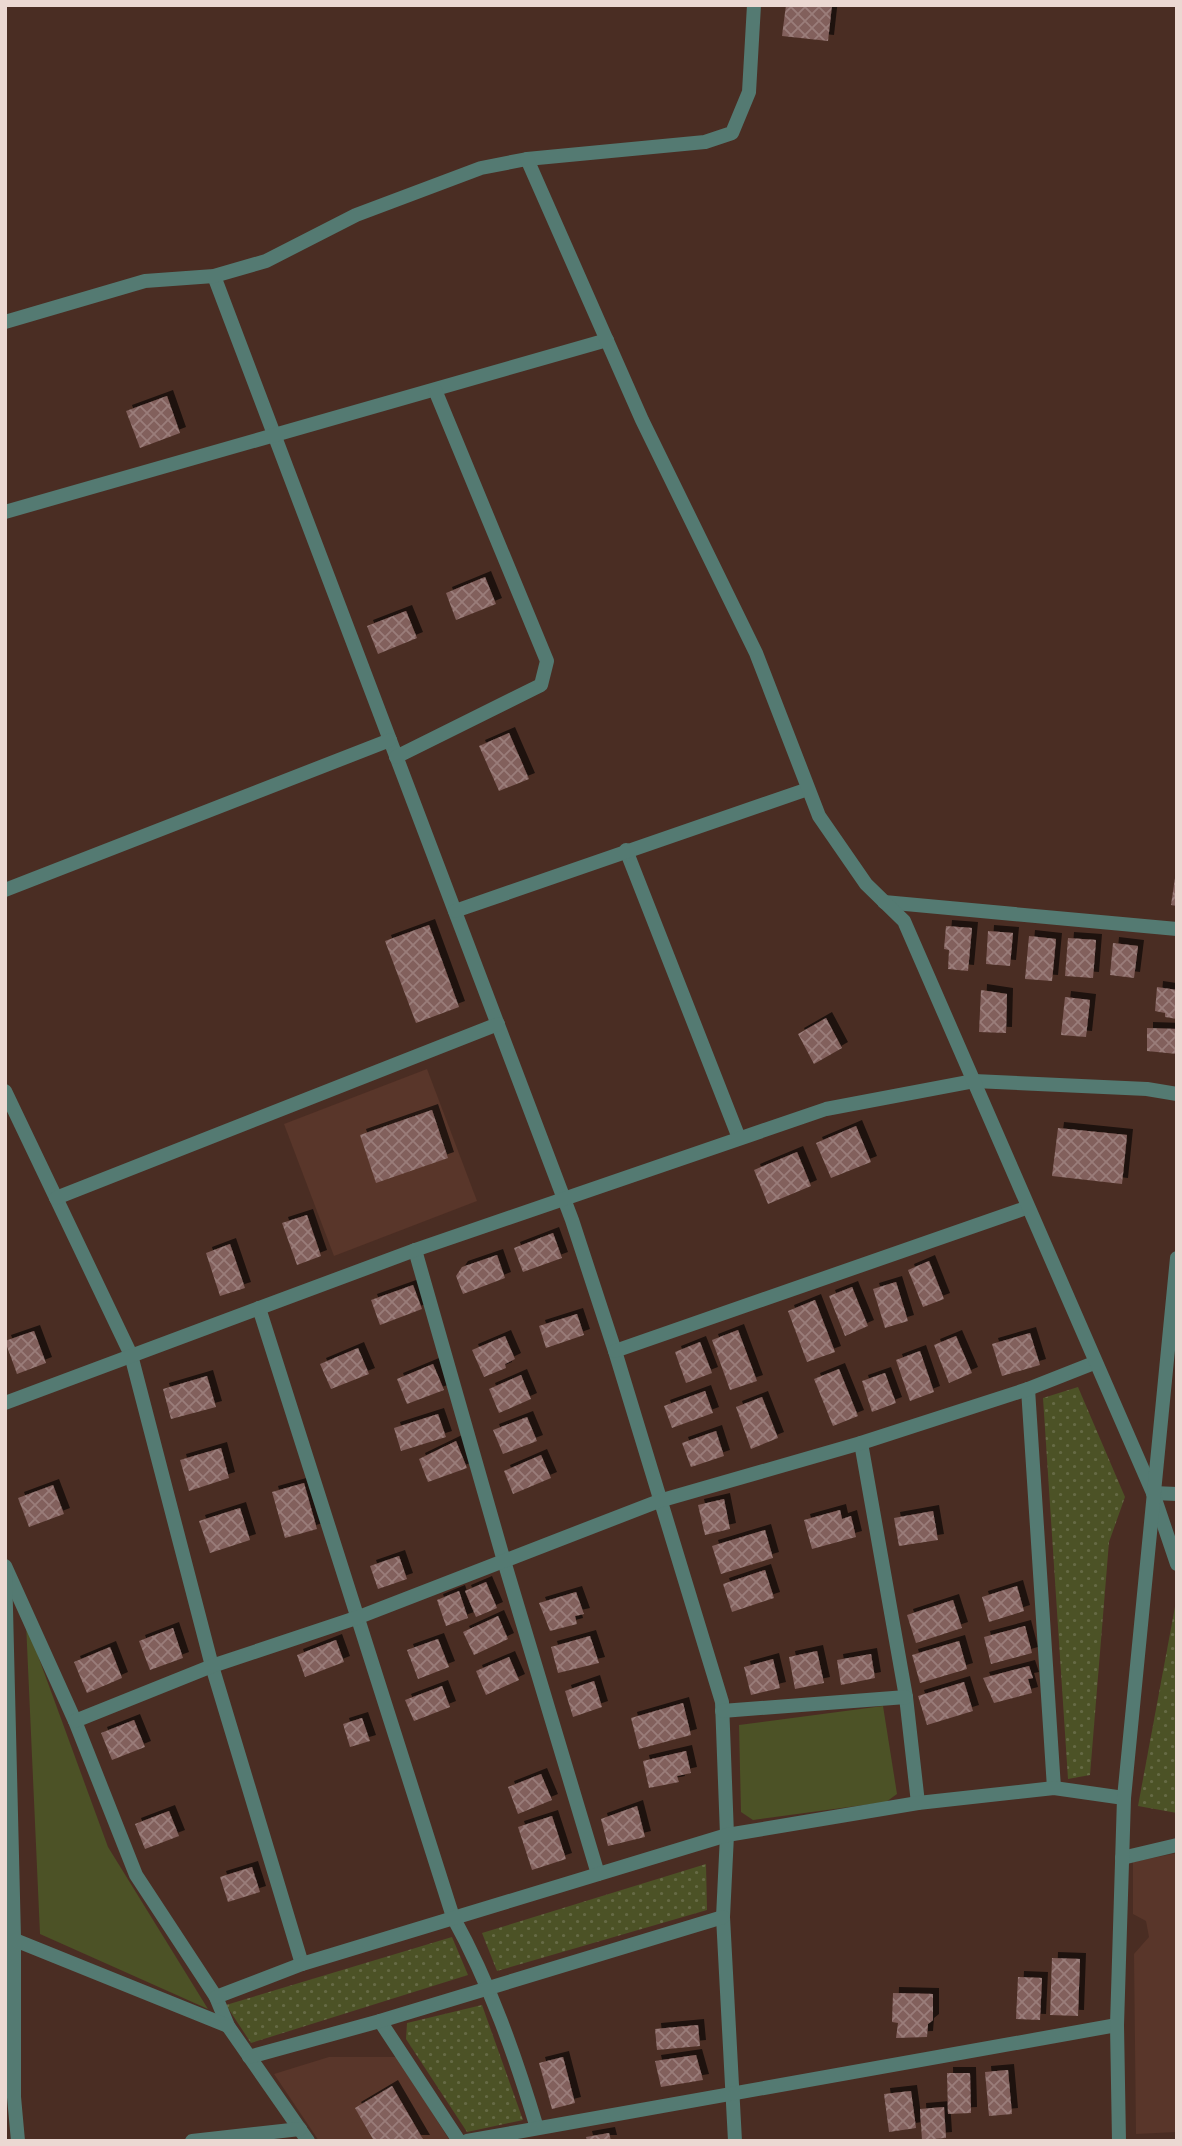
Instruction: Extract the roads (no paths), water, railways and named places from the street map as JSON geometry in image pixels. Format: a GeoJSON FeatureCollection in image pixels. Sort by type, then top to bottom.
{"type":"FeatureCollection","features":[{"type":"Feature","properties":{"kind":"street"},"geometry":{"type":"LineString","coordinates":[[5,322],[145,281],[214,276],[266,261],[356,215],[481,168],[527,159],[705,142],[732,133],[749,92],[754,5]]}},
{"type":"Feature","properties":{"kind":"street"},"geometry":{"type":"LineString","coordinates":[[527,159],[687,516],[756,653],[819,816],[866,884],[904,921],[1026,1208],[1153,1493],[1177,1564]]}},
{"type":"Feature","properties":{"kind":"street"},"geometry":{"type":"LineString","coordinates":[[214,276],[564,1197],[615,1351],[722,1711],[727,1835],[723,1917],[735,2141]]}},
{"type":"Feature","properties":{"kind":"street"},"geometry":{"type":"LineString","coordinates":[[5,512],[607,340]]}},
{"type":"Feature","properties":{"kind":"street"},"geometry":{"type":"LineString","coordinates":[[396,757],[541,685],[546,674],[547,661],[435,390]]}},
{"type":"Feature","properties":{"kind":"street"},"geometry":{"type":"LineString","coordinates":[[5,890],[390,740]]}},
{"type":"Feature","properties":{"kind":"street"},"geometry":{"type":"LineString","coordinates":[[455,911],[808,789]]}},
{"type":"Feature","properties":{"kind":"street"},"geometry":{"type":"LineString","coordinates":[[626,850],[739,1138]]}},
{"type":"Feature","properties":{"kind":"street"},"geometry":{"type":"LineString","coordinates":[[884,902],[1177,929]]}},
{"type":"Feature","properties":{"kind":"street"},"geometry":{"type":"LineString","coordinates":[[57,1198],[498,1024]]}},
{"type":"Feature","properties":{"kind":"street"},"geometry":{"type":"LineString","coordinates":[[5,1403],[415,1250],[826,1109],[974,1081],[1147,1089],[1177,1094]]}},
{"type":"Feature","properties":{"kind":"street"},"geometry":{"type":"LineString","coordinates":[[5,1091],[131,1355],[212,1666],[302,1964]]}},
{"type":"Feature","properties":{"kind":"street"},"geometry":{"type":"LineString","coordinates":[[615,1351],[1026,1208]]}},
{"type":"Feature","properties":{"kind":"street"},"geometry":{"type":"LineString","coordinates":[[415,1250],[504,1561],[598,1874]]}},
{"type":"Feature","properties":{"kind":"street"},"geometry":{"type":"LineString","coordinates":[[1119,2141],[1117,2025],[1125,1798],[1177,1258]]}},
{"type":"Feature","properties":{"kind":"street"},"geometry":{"type":"LineString","coordinates":[[259,1308],[453,1917],[488,1986],[520,2072],[537,2128]]}},
{"type":"Feature","properties":{"kind":"street"},"geometry":{"type":"LineString","coordinates":[[75,1721],[212,1666],[359,1617],[659,1501],[861,1443],[1028,1389],[1094,1363]]}},
{"type":"Feature","properties":{"kind":"street"},"geometry":{"type":"LineString","coordinates":[[1028,1389],[1054,1787]]}},
{"type":"Feature","properties":{"kind":"street"},"geometry":{"type":"LineString","coordinates":[[861,1443],[906,1697],[918,1802]]}},
{"type":"Feature","properties":{"kind":"street"},"geometry":{"type":"LineString","coordinates":[[1153,1493],[1177,1494]]}},
{"type":"Feature","properties":{"kind":"street"},"geometry":{"type":"LineString","coordinates":[[5,1567],[75,1721],[136,1875],[216,1997],[228,2025],[304,2135]]}},
{"type":"Feature","properties":{"kind":"street"},"geometry":{"type":"LineString","coordinates":[[5,1567],[10,2096],[18,2141]]}},
{"type":"Feature","properties":{"kind":"street"},"geometry":{"type":"LineString","coordinates":[[722,1711],[906,1697]]}},
{"type":"Feature","properties":{"kind":"street"},"geometry":{"type":"LineString","coordinates":[[216,1997],[302,1964],[727,1835],[918,1802],[1054,1787],[1125,1798]]}},
{"type":"Feature","properties":{"kind":"street"},"geometry":{"type":"LineString","coordinates":[[1122,1858],[1177,1844]]}},
{"type":"Feature","properties":{"kind":"street"},"geometry":{"type":"LineString","coordinates":[[249,2057],[380,2021],[488,1986],[723,1917]]}},
{"type":"Feature","properties":{"kind":"street"},"geometry":{"type":"LineString","coordinates":[[10,1937],[228,2025]]}},
{"type":"Feature","properties":{"kind":"street"},"geometry":{"type":"LineString","coordinates":[[380,2021],[459,2141]]}},
{"type":"Feature","properties":{"kind":"street"},"geometry":{"type":"LineString","coordinates":[[467,2141],[1117,2025]]}},
{"type":"Feature","properties":{"kind":"street"},"geometry":{"type":"LineString","coordinates":[[192,2141],[304,2135]]}}]}
